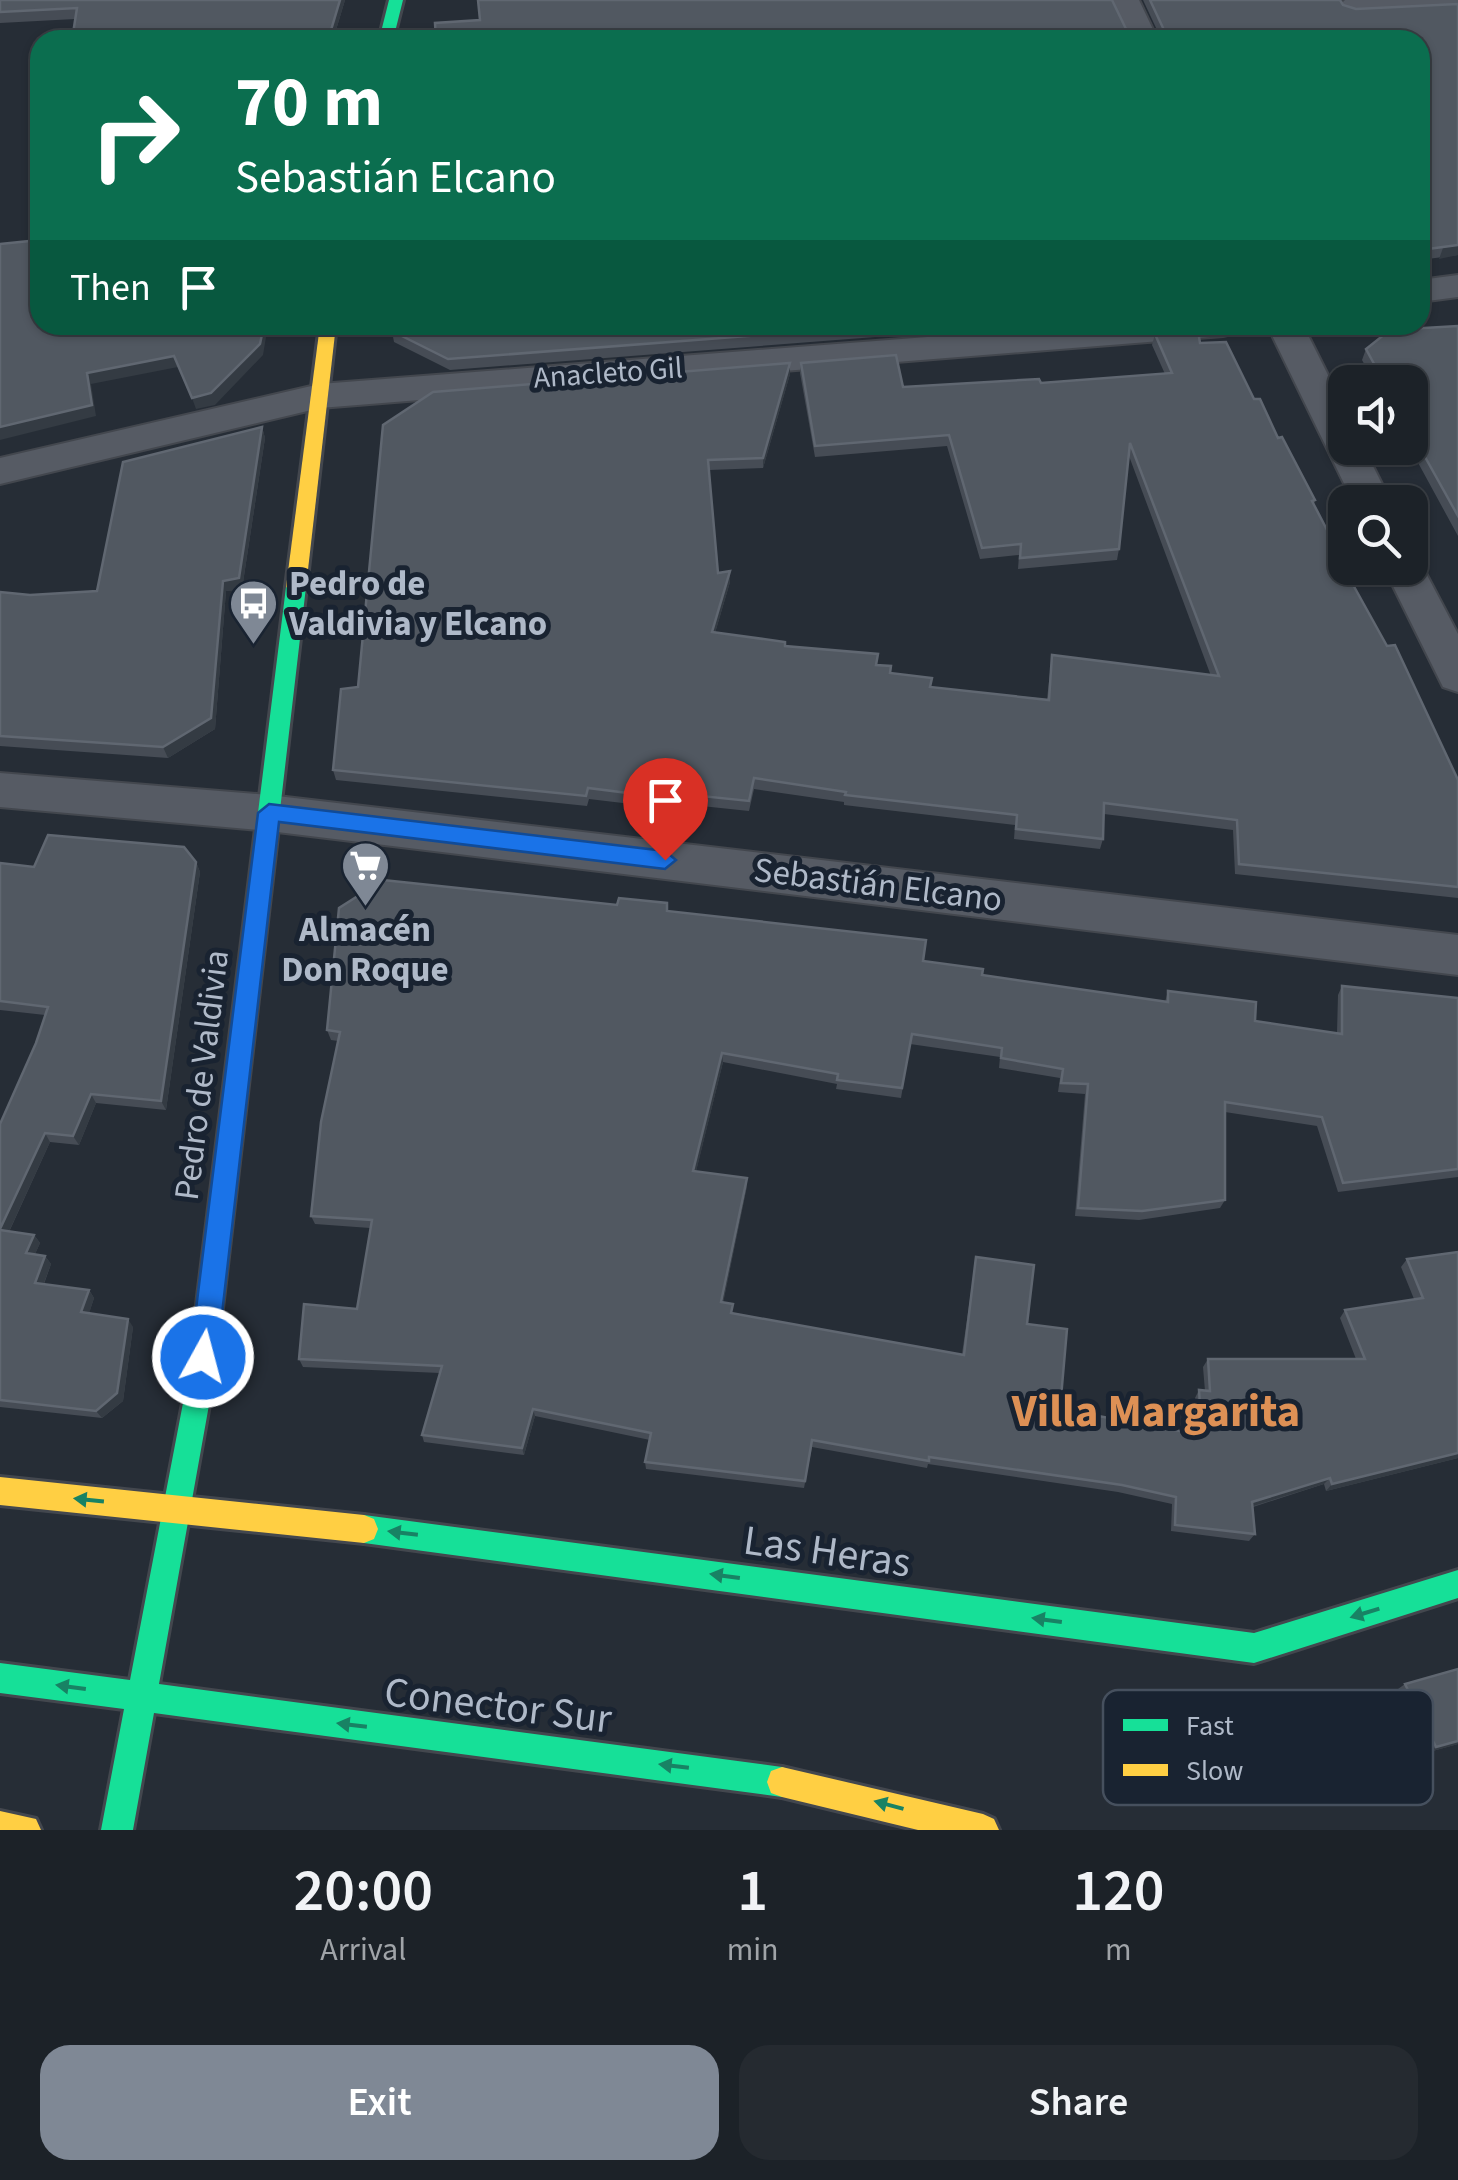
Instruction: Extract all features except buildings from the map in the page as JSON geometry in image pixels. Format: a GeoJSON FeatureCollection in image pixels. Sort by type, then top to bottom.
{"type":"FeatureCollection","features":[{"type":"Feature","properties":{"kind":"street"},"geometry":{"type":"LineString","coordinates":[[388,30],[396,0]]}},
{"type":"Feature","properties":{"kind":"street"},"geometry":{"type":"LineString","coordinates":[[1124,0],[1139,30]]}},
{"type":"Feature","properties":{"kind":"street"},"geometry":{"type":"LineString","coordinates":[[1353,7],[1458,2]]}},
{"type":"Feature","properties":{"kind":"street"},"geometry":{"type":"LineString","coordinates":[[1430,290],[1458,286]]}},
{"type":"Feature","properties":{"kind":"street","name":"Pedro de Valdivia"},"geometry":{"type":"LineString","coordinates":[[117,1830],[201,1378],[327,335]]}},
{"type":"Feature","properties":{"kind":"street","name":"Anacleto Gil"},"geometry":{"type":"LineString","coordinates":[[0,470],[320,396],[1096,335]]}},
{"type":"Feature","properties":{"kind":"street"},"geometry":{"type":"LineString","coordinates":[[1290,335],[1328,412]]}},
{"type":"Feature","properties":{"kind":"street"},"geometry":{"type":"LineString","coordinates":[[1412,585],[1458,676]]}},
{"type":"Feature","properties":{"kind":"street","name":"Sebastián Elcano"},"geometry":{"type":"LineString","coordinates":[[0,790],[269,813],[1458,955]]}},
{"type":"Feature","properties":{"kind":"street","name":"Las Heras"},"geometry":{"type":"LineString","coordinates":[[0,1491],[404,1533],[1254,1648],[1458,1584]]}},
{"type":"Feature","properties":{"kind":"street","name":"Conector Sur"},"geometry":{"type":"LineString","coordinates":[[0,1678],[771,1779],[983,1830]]}},
{"type":"Feature","properties":{"kind":"street"},"geometry":{"type":"LineString","coordinates":[[0,1827],[25,1830]]}},
{"type":"Feature","properties":{"kind":"traffic: fast"},"geometry":{"type":"LineString","coordinates":[[388,30],[396,0]]}},
{"type":"Feature","properties":{"kind":"traffic: fast"},"geometry":{"type":"LineString","coordinates":[[117,1830],[201,1377],[296,587]]}},
{"type":"Feature","properties":{"kind":"traffic: fast"},"geometry":{"type":"LineString","coordinates":[[364,1529],[1254,1648],[1458,1584]]}},
{"type":"Feature","properties":{"kind":"traffic: fast"},"geometry":{"type":"LineString","coordinates":[[0,1678],[782,1782]]}},
{"type":"Feature","properties":{"kind":"traffic: slow"},"geometry":{"type":"LineString","coordinates":[[296,587],[327,335]]}},
{"type":"Feature","properties":{"kind":"traffic: slow"},"geometry":{"type":"LineString","coordinates":[[0,1491],[364,1529]]}},
{"type":"Feature","properties":{"kind":"traffic: slow"},"geometry":{"type":"LineString","coordinates":[[782,1782],[983,1830]]}},
{"type":"Feature","properties":{"kind":"traffic: slow"},"geometry":{"type":"LineString","coordinates":[[0,1827],[25,1830]]}},
{"type":"Feature","properties":{"kind":"place","name":"Pedro de Valdivia y Elcano"},"geometry":{"type":"Point","coordinates":[254,646]}},
{"type":"Feature","properties":{"kind":"place","name":"Almacén Don Roque"},"geometry":{"type":"Point","coordinates":[365,908]}},
{"type":"Feature","properties":{"kind":"district","name":"Villa Margarita"},"geometry":{"type":"Point","coordinates":[1156,1412]}},
{"type":"Feature","properties":{"kind":"route"},"geometry":{"type":"LineString","coordinates":[[203,1357],[269,813],[665,860]]}}]}
